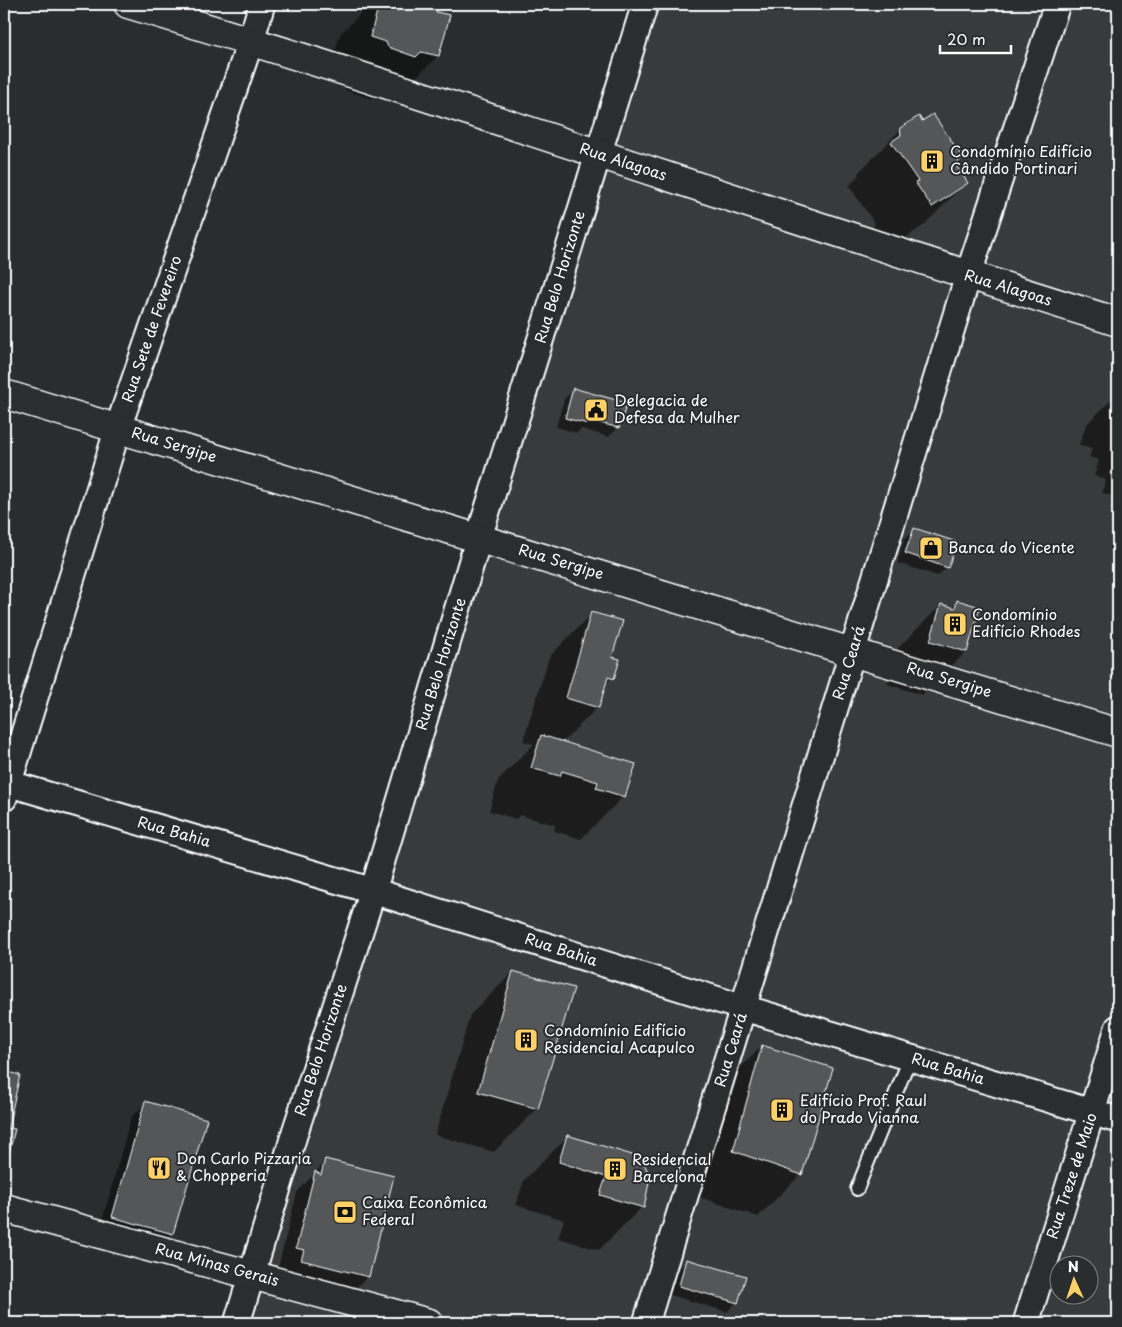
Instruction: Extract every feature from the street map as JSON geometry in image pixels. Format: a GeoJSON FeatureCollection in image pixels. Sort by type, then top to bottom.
{"type":"FeatureCollection","features":[{"type":"Feature","properties":{"kind":"street","name":"Rua Alagoas"},"geometry":{"type":"LineString","coordinates":[[128,4],[251,40],[968,276],[1118,322]]}},
{"type":"Feature","properties":{"kind":"street","name":"Rua Sete de Fevereiro"},"geometry":{"type":"LineString","coordinates":[[5,788],[118,428],[262,4]]}},
{"type":"Feature","properties":{"kind":"street","name":"Rua Belo Horizonte"},"geometry":{"type":"LineString","coordinates":[[237,1323],[295,1132],[373,891],[479,537],[645,4]]}},
{"type":"Feature","properties":{"kind":"street","name":"Rua Ceará"},"geometry":{"type":"LineString","coordinates":[[646,1323],[968,276],[1057,4]]}},
{"type":"Feature","properties":{"kind":"street","name":"Rua Sergipe"},"geometry":{"type":"LineString","coordinates":[[4,394],[1118,733]]}},
{"type":"Feature","properties":{"kind":"street","name":"Rua Bahia"},"geometry":{"type":"LineString","coordinates":[[5,788],[373,891],[744,1008],[1118,1120]]}},
{"type":"Feature","properties":{"kind":"street","name":"Rua Treze de Maio"},"geometry":{"type":"LineString","coordinates":[[1026,1323],[1118,1028]]}},
{"type":"Feature","properties":{"kind":"street","name":"Rua Minas Gerais"},"geometry":{"type":"LineString","coordinates":[[4,1208],[429,1323]]}},
{"type":"Feature","properties":{"kind":"lane"},"geometry":{"type":"LineString","coordinates":[[857,1189],[910,1058]]}},
{"type":"Feature","properties":{"kind":"shaded area"},"geometry":{"type":"Polygon","coordinates":[[[638,4],[1118,4],[1118,1323],[227,1323],[638,4]]]}},
{"type":"Feature","properties":{"kind":"building"},"geometry":{"type":"Polygon","coordinates":[[[379,4],[438,4],[436,12],[450,15],[439,56],[421,52],[416,57],[388,47],[386,42],[370,37],[379,4]]]}},
{"type":"Feature","properties":{"kind":"building","name":"Condomínio Edifício Cândido Portinari"},"geometry":{"type":"Polygon","coordinates":[[[933,114],[963,158],[955,164],[968,183],[932,207],[915,182],[918,181],[891,142],[901,135],[900,128],[919,116],[922,121],[933,114]]]}},
{"type":"Feature","properties":{"kind":"building","name":"Delegacia de Defesa da Mulher"},"geometry":{"type":"Polygon","coordinates":[[[573,388],[627,403],[619,428],[589,420],[588,424],[565,418],[573,388]]]}},
{"type":"Feature","properties":{"kind":"building","name":"Banca do Vicente"},"geometry":{"type":"Polygon","coordinates":[[[914,528],[957,542],[948,568],[905,553],[914,528]]]}},
{"type":"Feature","properties":{"kind":"building","name":"Condomínio Edifício Rhodes"},"geometry":{"type":"Polygon","coordinates":[[[957,600],[980,607],[967,652],[930,641],[941,604],[955,608],[957,600]]]}},
{"type":"Feature","properties":{"kind":"building"},"geometry":{"type":"Polygon","coordinates":[[[591,612],[623,621],[612,657],[620,659],[614,679],[608,677],[599,708],[566,698],[591,612]]]}},
{"type":"Feature","properties":{"kind":"building"},"geometry":{"type":"Polygon","coordinates":[[[541,735],[636,764],[625,797],[596,788],[598,782],[562,771],[560,776],[531,768],[541,735]]]}},
{"type":"Feature","properties":{"kind":"building","name":"Condomínio Edifício Residencial Acapulco"},"geometry":{"type":"Polygon","coordinates":[[[513,971],[574,988],[538,1109],[478,1092],[513,971]]]}},
{"type":"Feature","properties":{"kind":"building","name":"Edifício Prof. Raul do Prado Vianna"},"geometry":{"type":"Polygon","coordinates":[[[762,1045],[833,1068],[802,1175],[733,1151],[762,1045]]]}},
{"type":"Feature","properties":{"kind":"building"},"geometry":{"type":"Polygon","coordinates":[[[4,1071],[20,1075],[8,1128],[15,1129],[6,1166],[4,1166],[4,1071]]]}},
{"type":"Feature","properties":{"kind":"building","name":"Don Carlo Pizzaria & Chopperia"},"geometry":{"type":"Polygon","coordinates":[[[145,1101],[207,1119],[173,1234],[112,1217],[145,1101]]]}},
{"type":"Feature","properties":{"kind":"building","name":"Residencial Barcelona"},"geometry":{"type":"Polygon","coordinates":[[[567,1135],[642,1158],[650,1177],[644,1208],[600,1195],[606,1177],[559,1162],[567,1135]]]}},
{"type":"Feature","properties":{"kind":"building","name":"Caixa Econômica Federal"},"geometry":{"type":"Polygon","coordinates":[[[325,1159],[394,1176],[369,1277],[301,1260],[304,1250],[296,1248],[315,1171],[321,1175],[325,1159]]]}},
{"type":"Feature","properties":{"kind":"building"},"geometry":{"type":"Polygon","coordinates":[[[686,1259],[746,1276],[738,1303],[679,1286],[686,1259]]]}},
{"type":"Feature","properties":{"kind":"place","name":"Condomínio Edifício Cândido Portinari"},"geometry":{"type":"Point","coordinates":[932,161]}},
{"type":"Feature","properties":{"kind":"place","name":"Delegacia de Defesa da Mulher"},"geometry":{"type":"Point","coordinates":[596,410]}},
{"type":"Feature","properties":{"kind":"place","name":"Banca do Vicente"},"geometry":{"type":"Point","coordinates":[931,548]}},
{"type":"Feature","properties":{"kind":"place","name":"Condomínio Edifício Rhodes"},"geometry":{"type":"Point","coordinates":[955,624]}},
{"type":"Feature","properties":{"kind":"place","name":"Condomínio Edifício Residencial Acapulco"},"geometry":{"type":"Point","coordinates":[526,1040]}},
{"type":"Feature","properties":{"kind":"place","name":"Edifício Prof. Raul do Prado Vianna"},"geometry":{"type":"Point","coordinates":[782,1110]}},
{"type":"Feature","properties":{"kind":"place","name":"Don Carlo Pizzaria & Chopperia"},"geometry":{"type":"Point","coordinates":[159,1168]}},
{"type":"Feature","properties":{"kind":"place","name":"Residencial Barcelona"},"geometry":{"type":"Point","coordinates":[615,1169]}},
{"type":"Feature","properties":{"kind":"place","name":"Caixa Econômica Federal"},"geometry":{"type":"Point","coordinates":[345,1212]}}]}
